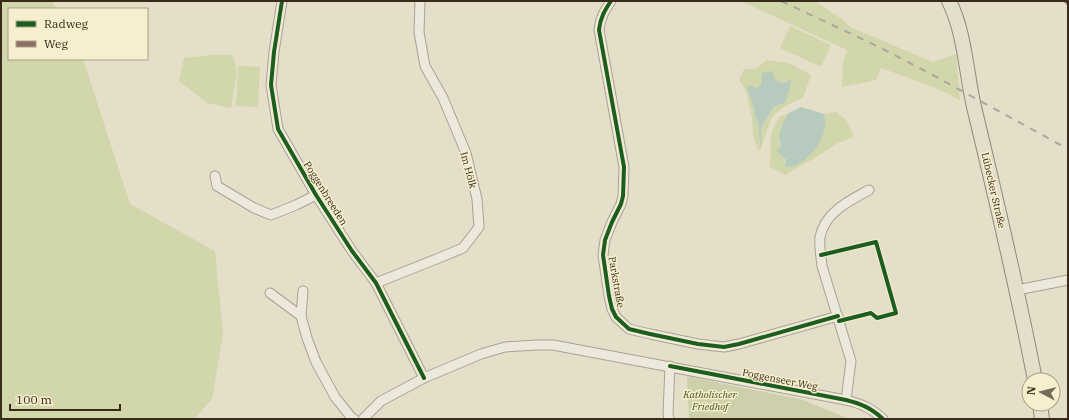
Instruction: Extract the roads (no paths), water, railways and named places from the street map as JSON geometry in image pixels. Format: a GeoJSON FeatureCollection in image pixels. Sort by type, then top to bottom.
{"type":"FeatureCollection","features":[{"type":"Feature","properties":{"kind":"main road","name":"Lübecker Straße"},"geometry":{"type":"LineString","coordinates":[[949,1],[955,13],[963,46],[972,95],[1017,290],[1033,372]]}},
{"type":"Feature","properties":{"kind":"street","name":"Poggenbreeden"},"geometry":{"type":"LineString","coordinates":[[282,1],[274,52],[271,85],[278,129],[316,195],[352,251],[376,283],[424,378]]}},
{"type":"Feature","properties":{"kind":"street","name":"Im Hölk"},"geometry":{"type":"LineString","coordinates":[[376,283],[463,248],[479,227],[477,199],[466,153],[443,98],[425,66],[419,32],[420,1]]}},
{"type":"Feature","properties":{"kind":"street","name":"Parkstraße"},"geometry":{"type":"LineString","coordinates":[[611,1],[604,12],[599,30],[624,167],[623,196],[605,240],[603,255],[609,296],[616,318],[629,329],[698,344],[724,347],[838,316]]}},
{"type":"Feature","properties":{"kind":"street"},"geometry":{"type":"LineString","coordinates":[[215,176],[217,186],[254,208],[271,215],[316,195]]}},
{"type":"Feature","properties":{"kind":"street"},"geometry":{"type":"LineString","coordinates":[[846,400],[851,361],[822,266],[820,238],[826,222],[841,206],[869,190]]}},
{"type":"Feature","properties":{"kind":"street"},"geometry":{"type":"LineString","coordinates":[[1017,290],[1068,280]]}},
{"type":"Feature","properties":{"kind":"street"},"geometry":{"type":"LineString","coordinates":[[303,291],[301,316],[316,362],[336,397],[354,419]]}},
{"type":"Feature","properties":{"kind":"street"},"geometry":{"type":"LineString","coordinates":[[270,293],[301,316]]}},
{"type":"Feature","properties":{"kind":"street","name":"Poggenseer Weg"},"geometry":{"type":"LineString","coordinates":[[363,419],[381,400],[424,378],[488,351],[521,345],[552,345],[846,400],[861,404],[876,412],[883,419]]}},
{"type":"Feature","properties":{"kind":"street"},"geometry":{"type":"LineString","coordinates":[[669,419],[668,408],[670,366]]}},
{"type":"Feature","properties":{"kind":"railway"},"geometry":{"type":"LineString","coordinates":[[781,1],[877,46],[1068,149]]}},
{"type":"Feature","properties":{"kind":"park label","name":"Katholischer Friedhof"},"geometry":{"type":"Point","coordinates":[710,400]}}]}
